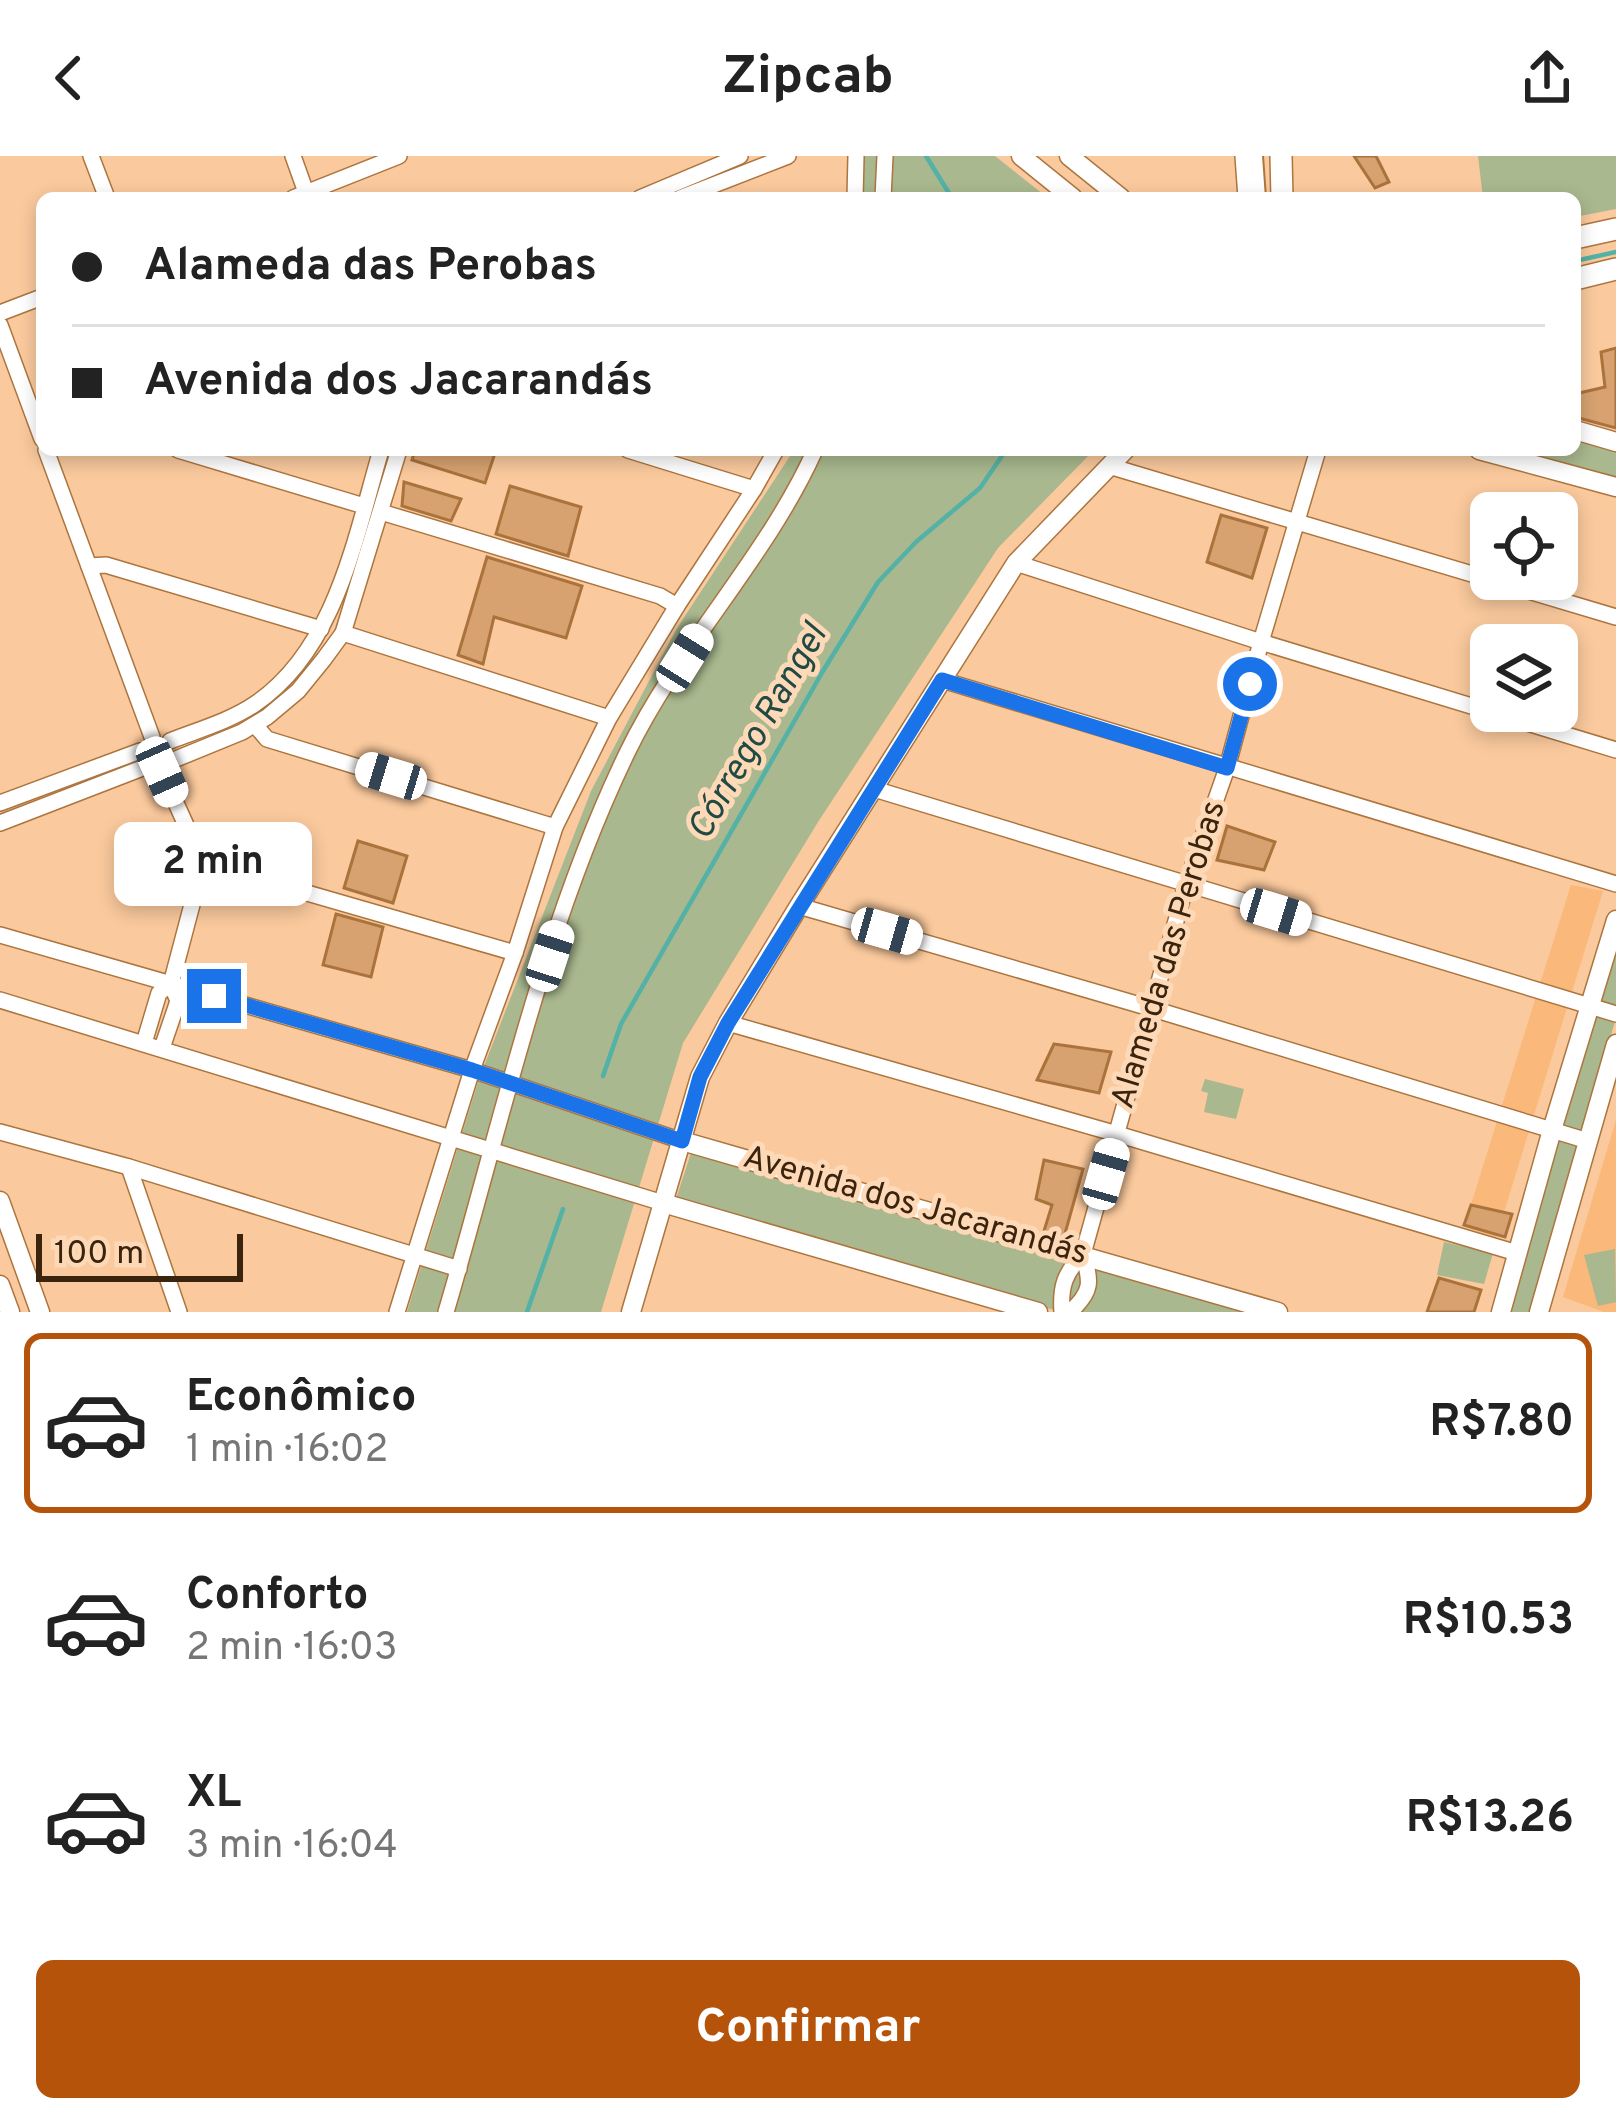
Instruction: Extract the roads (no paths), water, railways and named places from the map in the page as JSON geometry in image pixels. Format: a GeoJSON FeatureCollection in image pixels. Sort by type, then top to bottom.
{"type":"FeatureCollection","features":[{"type":"Feature","properties":{"kind":"main road"},"geometry":{"type":"LineString","coordinates":[[1246,156],[1249,192]]}},
{"type":"Feature","properties":{"kind":"main road"},"geometry":{"type":"LineString","coordinates":[[1281,156],[1282,192]]}},
{"type":"Feature","properties":{"kind":"main road"},"geometry":{"type":"LineString","coordinates":[[1581,237],[1616,230]]}},
{"type":"Feature","properties":{"kind":"main road"},"geometry":{"type":"LineString","coordinates":[[1581,278],[1616,269]]}},
{"type":"Feature","properties":{"kind":"street"},"geometry":{"type":"LineString","coordinates":[[92,156],[105,192]]}},
{"type":"Feature","properties":{"kind":"street"},"geometry":{"type":"LineString","coordinates":[[293,156],[301,192]]}},
{"type":"Feature","properties":{"kind":"street"},"geometry":{"type":"LineString","coordinates":[[312,192],[399,156]]}},
{"type":"Feature","properties":{"kind":"street"},"geometry":{"type":"LineString","coordinates":[[654,192],[740,156]]}},
{"type":"Feature","properties":{"kind":"street"},"geometry":{"type":"LineString","coordinates":[[695,192],[788,156]]}},
{"type":"Feature","properties":{"kind":"street"},"geometry":{"type":"LineString","coordinates":[[855,192],[856,156]]}},
{"type":"Feature","properties":{"kind":"street"},"geometry":{"type":"LineString","coordinates":[[883,192],[885,156]]}},
{"type":"Feature","properties":{"kind":"street"},"geometry":{"type":"LineString","coordinates":[[1021,156],[1066,192]]}},
{"type":"Feature","properties":{"kind":"street"},"geometry":{"type":"LineString","coordinates":[[1070,156],[1114,192]]}},
{"type":"Feature","properties":{"kind":"street"},"geometry":{"type":"LineString","coordinates":[[1257,156],[1260,192]]}},
{"type":"Feature","properties":{"kind":"street"},"geometry":{"type":"LineString","coordinates":[[1581,226],[1616,218]]}},
{"type":"Feature","properties":{"kind":"street"},"geometry":{"type":"LineString","coordinates":[[0,313],[36,299]]}},
{"type":"Feature","properties":{"kind":"street"},"geometry":{"type":"LineString","coordinates":[[0,325],[36,421]]}},
{"type":"Feature","properties":{"kind":"street"},"geometry":{"type":"LineString","coordinates":[[1581,432],[1616,442]]}},
{"type":"Feature","properties":{"kind":"street"},"geometry":{"type":"LineString","coordinates":[[0,823],[22,805],[145,752],[158,736],[170,741],[176,759],[156,773],[145,752],[89,566],[49,456]]}},
{"type":"Feature","properties":{"kind":"street"},"geometry":{"type":"LineString","coordinates":[[198,456],[660,596],[676,606]]}},
{"type":"Feature","properties":{"kind":"street"},"geometry":{"type":"LineString","coordinates":[[176,759],[255,725],[298,691],[343,633],[373,509],[380,456]]}},
{"type":"Feature","properties":{"kind":"street"},"geometry":{"type":"LineString","coordinates":[[170,741],[257,703],[308,652],[396,456]]}},
{"type":"Feature","properties":{"kind":"street"},"geometry":{"type":"LineString","coordinates":[[647,456],[754,489]]}},
{"type":"Feature","properties":{"kind":"street"},"geometry":{"type":"LineString","coordinates":[[398,1312],[472,1070],[556,827],[609,718],[773,456]]}},
{"type":"Feature","properties":{"kind":"street"},"geometry":{"type":"LineString","coordinates":[[446,1312],[510,1083],[580,862],[632,744],[752,560],[812,456]]}},
{"type":"Feature","properties":{"kind":"street"},"geometry":{"type":"LineString","coordinates":[[631,1312],[700,1077],[728,1023],[1016,563],[1119,456]]}},
{"type":"Feature","properties":{"kind":"street","name":"Alameda das Perobas"},"geometry":{"type":"LineString","coordinates":[[1083,1254],[1088,1289],[1083,1300],[1066,1312],[1060,1292],[1063,1281],[1083,1254],[1150,1008],[1227,768],[1316,456]]}},
{"type":"Feature","properties":{"kind":"street"},"geometry":{"type":"LineString","coordinates":[[1519,456],[1616,487]]}},
{"type":"Feature","properties":{"kind":"street"},"geometry":{"type":"LineString","coordinates":[[1109,466],[1616,617]]}},
{"type":"Feature","properties":{"kind":"street"},"geometry":{"type":"LineString","coordinates":[[1016,563],[1616,751]]}},
{"type":"Feature","properties":{"kind":"street"},"geometry":{"type":"LineString","coordinates":[[89,566],[106,565],[321,629]]}},
{"type":"Feature","properties":{"kind":"street"},"geometry":{"type":"LineString","coordinates":[[343,633],[609,718]]}},
{"type":"Feature","properties":{"kind":"street"},"geometry":{"type":"LineString","coordinates":[[942,680],[1616,884]]}},
{"type":"Feature","properties":{"kind":"street"},"geometry":{"type":"LineString","coordinates":[[255,725],[267,739],[556,827]]}},
{"type":"Feature","properties":{"kind":"street"},"geometry":{"type":"LineString","coordinates":[[162,772],[203,863],[171,984],[178,1001],[162,1048]]}},
{"type":"Feature","properties":{"kind":"street"},"geometry":{"type":"LineString","coordinates":[[874,789],[1616,1014]]}},
{"type":"Feature","properties":{"kind":"street"},"geometry":{"type":"LineString","coordinates":[[0,803],[22,805]]}},
{"type":"Feature","properties":{"kind":"street"},"geometry":{"type":"LineString","coordinates":[[203,863],[515,953]]}},
{"type":"Feature","properties":{"kind":"street"},"geometry":{"type":"LineString","coordinates":[[799,905],[1588,1141]]}},
{"type":"Feature","properties":{"kind":"street"},"geometry":{"type":"LineString","coordinates":[[1502,1312],[1616,920]]}},
{"type":"Feature","properties":{"kind":"street","name":"Avenida dos Jacarandás"},"geometry":{"type":"LineString","coordinates":[[0,935],[472,1070],[682,1141],[1278,1312]]}},
{"type":"Feature","properties":{"kind":"street"},"geometry":{"type":"LineString","coordinates":[[144,1042],[159,993],[171,984]]}},
{"type":"Feature","properties":{"kind":"street","name":"Avenida dos Jacarandás"},"geometry":{"type":"LineString","coordinates":[[0,1000],[1038,1312]]}},
{"type":"Feature","properties":{"kind":"street"},"geometry":{"type":"LineString","coordinates":[[728,1023],[1517,1253]]}},
{"type":"Feature","properties":{"kind":"street"},"geometry":{"type":"LineString","coordinates":[[1539,1312],[1616,1044]]}},
{"type":"Feature","properties":{"kind":"street"},"geometry":{"type":"LineString","coordinates":[[0,1132],[459,1269]]}},
{"type":"Feature","properties":{"kind":"street"},"geometry":{"type":"LineString","coordinates":[[129,1167],[179,1312]]}},
{"type":"Feature","properties":{"kind":"street"},"geometry":{"type":"LineString","coordinates":[[0,1201],[40,1312]]}},
{"type":"Feature","properties":{"kind":"street"},"geometry":{"type":"LineString","coordinates":[[0,1285],[10,1312]]}},
{"type":"Feature","properties":{"kind":"waterway"},"geometry":{"type":"LineString","coordinates":[[926,156],[948,192]]}},
{"type":"Feature","properties":{"kind":"waterway"},"geometry":{"type":"LineString","coordinates":[[1581,260],[1616,252]]}},
{"type":"Feature","properties":{"kind":"waterway","name":"Córrego Rangel"},"geometry":{"type":"LineString","coordinates":[[603,1076],[621,1024],[878,582],[916,542],[980,488],[1002,456]]}},
{"type":"Feature","properties":{"kind":"waterway","name":"Córrego Rangel"},"geometry":{"type":"LineString","coordinates":[[527,1312],[563,1209]]}}]}
